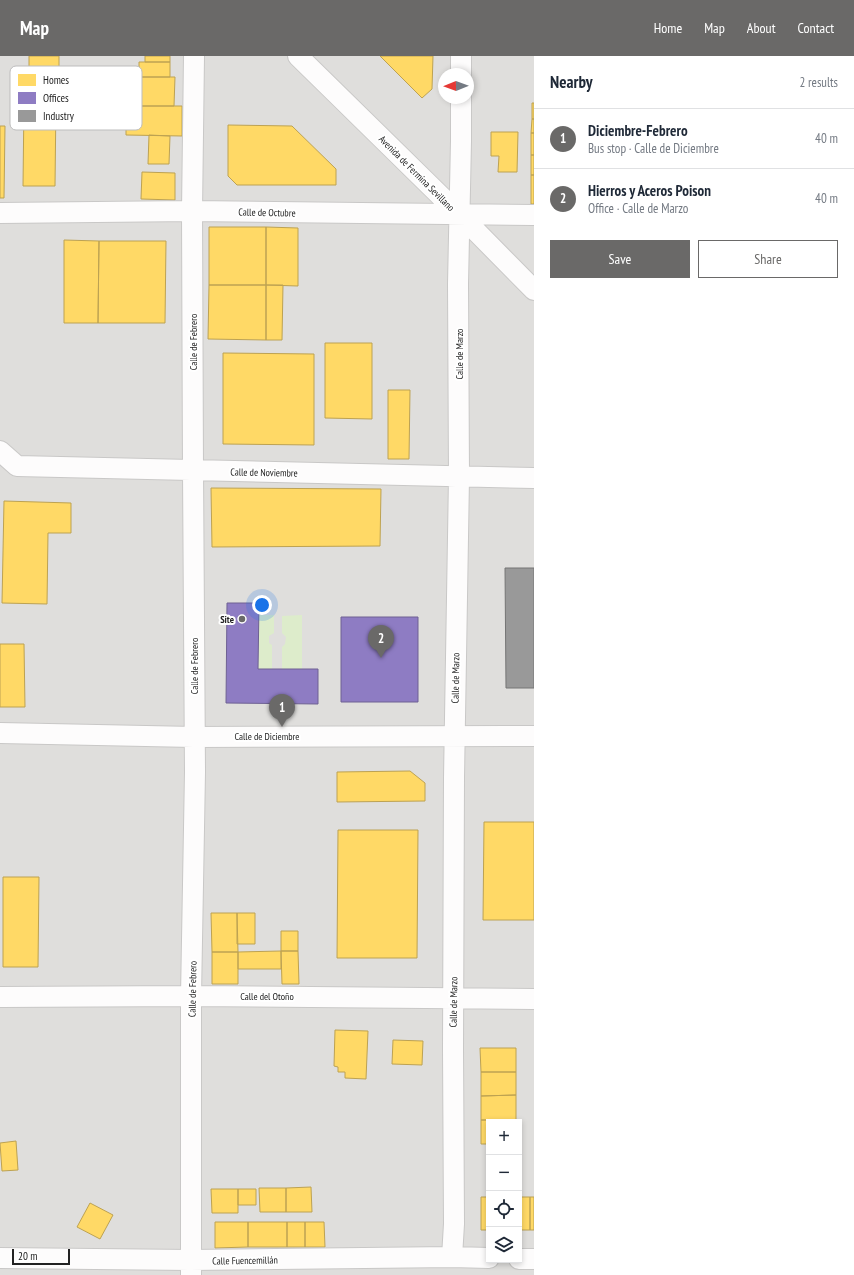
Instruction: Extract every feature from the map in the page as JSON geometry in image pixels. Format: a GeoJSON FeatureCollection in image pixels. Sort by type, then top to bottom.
{"type":"FeatureCollection","features":[{"type":"Feature","properties":{"kind":"street","name":"Calle de Febrero"},"geometry":{"type":"LineString","coordinates":[[190,1268],[191,996],[195,772],[192,211],[194,56]]}},
{"type":"Feature","properties":{"kind":"street","name":"Avenida de Fermina Sevillano"},"geometry":{"type":"LineString","coordinates":[[298,56],[534,290]]}},
{"type":"Feature","properties":{"kind":"street"},"geometry":{"type":"LineString","coordinates":[[461,56],[461,68]]}},
{"type":"Feature","properties":{"kind":"street","name":"Calle de Marzo"},"geometry":{"type":"LineString","coordinates":[[452,1258],[454,1224],[454,778],[459,477],[459,214],[461,104]]}},
{"type":"Feature","properties":{"kind":"street","name":"Calle de Octubre"},"geometry":{"type":"LineString","coordinates":[[0,212],[192,211],[534,215]]}},
{"type":"Feature","properties":{"kind":"street","name":"Calle de Noviembre"},"geometry":{"type":"LineString","coordinates":[[0,451],[17,466],[534,478]]}},
{"type":"Feature","properties":{"kind":"street","name":"Calle de Diciembre"},"geometry":{"type":"LineString","coordinates":[[0,733],[194,737],[534,736]]}},
{"type":"Feature","properties":{"kind":"street","name":"Calle del Otoño"},"geometry":{"type":"LineString","coordinates":[[0,997],[191,996],[453,997],[534,999]]}},
{"type":"Feature","properties":{"kind":"street","name":"Calle Fuencemillán"},"geometry":{"type":"LineString","coordinates":[[0,1258],[190,1268],[486,1258]]}},
{"type":"Feature","properties":{"kind":"street"},"geometry":{"type":"LineString","coordinates":[[522,1259],[534,1259]]}},
{"type":"Feature","properties":{"kind":"shaded area"},"geometry":{"type":"Polygon","coordinates":[[[0,56],[534,56],[534,1275],[0,1275],[0,56]]]}},
{"type":"Feature","properties":{"kind":"green space"},"geometry":{"type":"Polygon","coordinates":[[[259,615],[274,615],[274,633],[269,636],[269,643],[272,645],[272,669],[258,669],[259,615]]]}},
{"type":"Feature","properties":{"kind":"green space"},"geometry":{"type":"Polygon","coordinates":[[[302,615],[302,669],[282,669],[282,647],[285,644],[286,637],[282,633],[282,616],[302,615]]]}},
{"type":"Feature","properties":{"kind":"building: Homes"},"geometry":{"type":"Polygon","coordinates":[[[29,56],[59,56],[59,66],[29,66],[29,56]]]}},
{"type":"Feature","properties":{"kind":"building: Homes"},"geometry":{"type":"Polygon","coordinates":[[[145,56],[170,56],[170,62],[145,62],[145,56]]]}},
{"type":"Feature","properties":{"kind":"building: Homes"},"geometry":{"type":"Polygon","coordinates":[[[380,56],[433,56],[432,89],[422,98],[380,56]]]}},
{"type":"Feature","properties":{"kind":"building: Homes"},"geometry":{"type":"Polygon","coordinates":[[[139,62],[170,62],[170,77],[142,77],[142,66],[139,66],[139,62]]]}},
{"type":"Feature","properties":{"kind":"building: Homes"},"geometry":{"type":"Polygon","coordinates":[[[142,77],[175,77],[174,106],[142,106],[142,77]]]}},
{"type":"Feature","properties":{"kind":"building: Homes"},"geometry":{"type":"Polygon","coordinates":[[[532,103],[534,103],[534,119],[532,119],[532,103]]]}},
{"type":"Feature","properties":{"kind":"building: Homes"},"geometry":{"type":"Polygon","coordinates":[[[142,106],[182,106],[182,136],[126,135],[126,130],[142,130],[142,106]]]}},
{"type":"Feature","properties":{"kind":"building: Homes"},"geometry":{"type":"Polygon","coordinates":[[[532,119],[534,119],[534,133],[531,133],[532,119]]]}},
{"type":"Feature","properties":{"kind":"building: Homes"},"geometry":{"type":"Polygon","coordinates":[[[228,125],[292,126],[336,169],[336,185],[237,185],[228,176],[228,125]]]}},
{"type":"Feature","properties":{"kind":"building: Homes"},"geometry":{"type":"Polygon","coordinates":[[[0,126],[5,126],[4,198],[0,198],[0,126]]]}},
{"type":"Feature","properties":{"kind":"building: Homes"},"geometry":{"type":"Polygon","coordinates":[[[24,130],[56,130],[55,186],[23,186],[24,130]]]}},
{"type":"Feature","properties":{"kind":"building: Homes"},"geometry":{"type":"Polygon","coordinates":[[[491,132],[518,132],[517,172],[498,172],[499,156],[491,156],[491,132]]]}},
{"type":"Feature","properties":{"kind":"building: Homes"},"geometry":{"type":"Polygon","coordinates":[[[531,133],[534,133],[534,155],[531,155],[531,133]]]}},
{"type":"Feature","properties":{"kind":"building: Homes"},"geometry":{"type":"Polygon","coordinates":[[[149,135],[170,136],[169,164],[148,164],[149,135]]]}},
{"type":"Feature","properties":{"kind":"building: Homes"},"geometry":{"type":"Polygon","coordinates":[[[531,155],[534,155],[534,175],[531,175],[531,155]]]}},
{"type":"Feature","properties":{"kind":"building: Homes"},"geometry":{"type":"Polygon","coordinates":[[[142,172],[175,173],[175,200],[141,199],[142,172]]]}},
{"type":"Feature","properties":{"kind":"building: Homes"},"geometry":{"type":"Polygon","coordinates":[[[531,175],[534,175],[534,204],[531,204],[531,175]]]}},
{"type":"Feature","properties":{"kind":"building: Homes"},"geometry":{"type":"Polygon","coordinates":[[[209,227],[266,227],[266,285],[209,285],[209,227]]]}},
{"type":"Feature","properties":{"kind":"building: Homes"},"geometry":{"type":"Polygon","coordinates":[[[266,227],[298,228],[298,286],[266,285],[266,227]]]}},
{"type":"Feature","properties":{"kind":"building: Homes"},"geometry":{"type":"Polygon","coordinates":[[[64,240],[99,241],[98,323],[64,323],[64,240]]]}},
{"type":"Feature","properties":{"kind":"building: Homes"},"geometry":{"type":"Polygon","coordinates":[[[99,241],[166,241],[165,323],[98,323],[99,241]]]}},
{"type":"Feature","properties":{"kind":"building: Homes"},"geometry":{"type":"Polygon","coordinates":[[[209,285],[266,285],[266,340],[208,339],[209,285]]]}},
{"type":"Feature","properties":{"kind":"building: Homes"},"geometry":{"type":"Polygon","coordinates":[[[266,285],[283,285],[282,340],[266,340],[266,285]]]}},
{"type":"Feature","properties":{"kind":"building: Homes"},"geometry":{"type":"Polygon","coordinates":[[[325,343],[372,343],[372,419],[325,418],[325,343]]]}},
{"type":"Feature","properties":{"kind":"building: Homes"},"geometry":{"type":"Polygon","coordinates":[[[223,353],[314,354],[314,445],[223,444],[223,353]]]}},
{"type":"Feature","properties":{"kind":"building: Homes"},"geometry":{"type":"Polygon","coordinates":[[[388,390],[410,390],[409,459],[388,459],[388,390]]]}},
{"type":"Feature","properties":{"kind":"building: Homes"},"geometry":{"type":"Polygon","coordinates":[[[211,488],[381,489],[380,546],[212,547],[211,488]]]}},
{"type":"Feature","properties":{"kind":"building: Homes"},"geometry":{"type":"Polygon","coordinates":[[[4,501],[71,503],[71,533],[48,533],[47,604],[2,603],[4,501]]]}},
{"type":"Feature","properties":{"kind":"building: Homes"},"geometry":{"type":"Polygon","coordinates":[[[0,644],[24,644],[25,707],[0,707],[0,644]]]}},
{"type":"Feature","properties":{"kind":"building: Homes"},"geometry":{"type":"Polygon","coordinates":[[[410,771],[425,783],[425,801],[337,802],[337,772],[410,771]]]}},
{"type":"Feature","properties":{"kind":"building: Homes"},"geometry":{"type":"Polygon","coordinates":[[[484,822],[534,822],[534,920],[483,920],[484,822]]]}},
{"type":"Feature","properties":{"kind":"building: Homes"},"geometry":{"type":"Polygon","coordinates":[[[338,830],[418,830],[417,958],[337,958],[338,830]]]}},
{"type":"Feature","properties":{"kind":"building: Homes"},"geometry":{"type":"Polygon","coordinates":[[[3,877],[39,877],[38,967],[3,967],[3,877]]]}},
{"type":"Feature","properties":{"kind":"building: Homes"},"geometry":{"type":"Polygon","coordinates":[[[211,913],[237,913],[238,952],[212,952],[211,913]]]}},
{"type":"Feature","properties":{"kind":"building: Homes"},"geometry":{"type":"Polygon","coordinates":[[[237,913],[255,913],[255,944],[237,944],[237,913]]]}},
{"type":"Feature","properties":{"kind":"building: Homes"},"geometry":{"type":"Polygon","coordinates":[[[281,931],[298,931],[298,951],[281,951],[281,931]]]}},
{"type":"Feature","properties":{"kind":"building: Homes"},"geometry":{"type":"Polygon","coordinates":[[[281,951],[281,969],[238,969],[238,952],[281,951]]]}},
{"type":"Feature","properties":{"kind":"building: Homes"},"geometry":{"type":"Polygon","coordinates":[[[281,951],[298,951],[299,984],[282,984],[281,951]]]}},
{"type":"Feature","properties":{"kind":"building: Homes"},"geometry":{"type":"Polygon","coordinates":[[[212,952],[238,952],[238,984],[212,984],[212,952]]]}},
{"type":"Feature","properties":{"kind":"building: Homes"},"geometry":{"type":"Polygon","coordinates":[[[335,1030],[368,1031],[366,1079],[345,1078],[345,1072],[338,1072],[338,1067],[334,1066],[335,1030]]]}},
{"type":"Feature","properties":{"kind":"building: Homes"},"geometry":{"type":"Polygon","coordinates":[[[393,1040],[423,1041],[422,1065],[392,1064],[393,1040]]]}},
{"type":"Feature","properties":{"kind":"building: Homes"},"geometry":{"type":"Polygon","coordinates":[[[480,1048],[516,1048],[516,1072],[481,1072],[480,1048]]]}},
{"type":"Feature","properties":{"kind":"building: Homes"},"geometry":{"type":"Polygon","coordinates":[[[481,1072],[516,1072],[516,1095],[481,1096],[481,1072]]]}},
{"type":"Feature","properties":{"kind":"building: Homes"},"geometry":{"type":"Polygon","coordinates":[[[516,1095],[516,1119],[481,1120],[481,1096],[516,1095]]]}},
{"type":"Feature","properties":{"kind":"building: Homes"},"geometry":{"type":"Polygon","coordinates":[[[481,1120],[486,1120],[486,1144],[481,1144],[481,1120]]]}},
{"type":"Feature","properties":{"kind":"building: Homes"},"geometry":{"type":"Polygon","coordinates":[[[16,1141],[18,1170],[2,1171],[0,1143],[16,1141]]]}},
{"type":"Feature","properties":{"kind":"building: Homes"},"geometry":{"type":"Polygon","coordinates":[[[311,1187],[312,1212],[286,1212],[286,1188],[311,1187]]]}},
{"type":"Feature","properties":{"kind":"building: Homes"},"geometry":{"type":"Polygon","coordinates":[[[259,1188],[286,1188],[286,1212],[260,1212],[259,1188]]]}},
{"type":"Feature","properties":{"kind":"building: Homes"},"geometry":{"type":"Polygon","coordinates":[[[211,1189],[238,1189],[238,1213],[212,1213],[211,1189]]]}},
{"type":"Feature","properties":{"kind":"building: Homes"},"geometry":{"type":"Polygon","coordinates":[[[238,1189],[256,1189],[256,1205],[238,1205],[238,1189]]]}},
{"type":"Feature","properties":{"kind":"building: Homes"},"geometry":{"type":"Polygon","coordinates":[[[481,1197],[486,1197],[486,1230],[481,1230],[481,1197]]]}},
{"type":"Feature","properties":{"kind":"building: Homes"},"geometry":{"type":"Polygon","coordinates":[[[522,1197],[530,1197],[530,1230],[522,1230],[522,1197]]]}},
{"type":"Feature","properties":{"kind":"building: Homes"},"geometry":{"type":"Polygon","coordinates":[[[530,1197],[534,1197],[534,1230],[530,1230],[530,1197]]]}},
{"type":"Feature","properties":{"kind":"building: Homes"},"geometry":{"type":"Polygon","coordinates":[[[90,1203],[113,1215],[100,1239],[77,1227],[90,1203]]]}},
{"type":"Feature","properties":{"kind":"building: Homes"},"geometry":{"type":"Polygon","coordinates":[[[215,1222],[248,1222],[248,1247],[215,1248],[215,1222]]]}},
{"type":"Feature","properties":{"kind":"building: Homes"},"geometry":{"type":"Polygon","coordinates":[[[248,1222],[287,1222],[287,1247],[248,1247],[248,1222]]]}},
{"type":"Feature","properties":{"kind":"building: Homes"},"geometry":{"type":"Polygon","coordinates":[[[287,1222],[305,1222],[305,1247],[287,1247],[287,1222]]]}},
{"type":"Feature","properties":{"kind":"building: Homes"},"geometry":{"type":"Polygon","coordinates":[[[305,1222],[324,1222],[325,1247],[305,1247],[305,1222]]]}},
{"type":"Feature","properties":{"kind":"building: Offices"},"geometry":{"type":"Polygon","coordinates":[[[227,603],[259,603],[258,669],[318,669],[318,704],[226,703],[227,603]]]}},
{"type":"Feature","properties":{"kind":"building: Offices"},"geometry":{"type":"Polygon","coordinates":[[[341,617],[418,617],[418,702],[341,702],[341,617]]]}},
{"type":"Feature","properties":{"kind":"building: Industry"},"geometry":{"type":"Polygon","coordinates":[[[505,568],[534,568],[534,688],[506,688],[505,568]]]}},
{"type":"Feature","properties":{"kind":"place","name":"Site"},"geometry":{"type":"Point","coordinates":[242,619]}},
{"type":"Feature","properties":{"kind":"place","name":"Hierros y Aceros Poison"},"geometry":{"type":"Point","coordinates":[381,658]}},
{"type":"Feature","properties":{"kind":"place","name":"Diciembre-Febrero"},"geometry":{"type":"Point","coordinates":[282,727]}}]}
